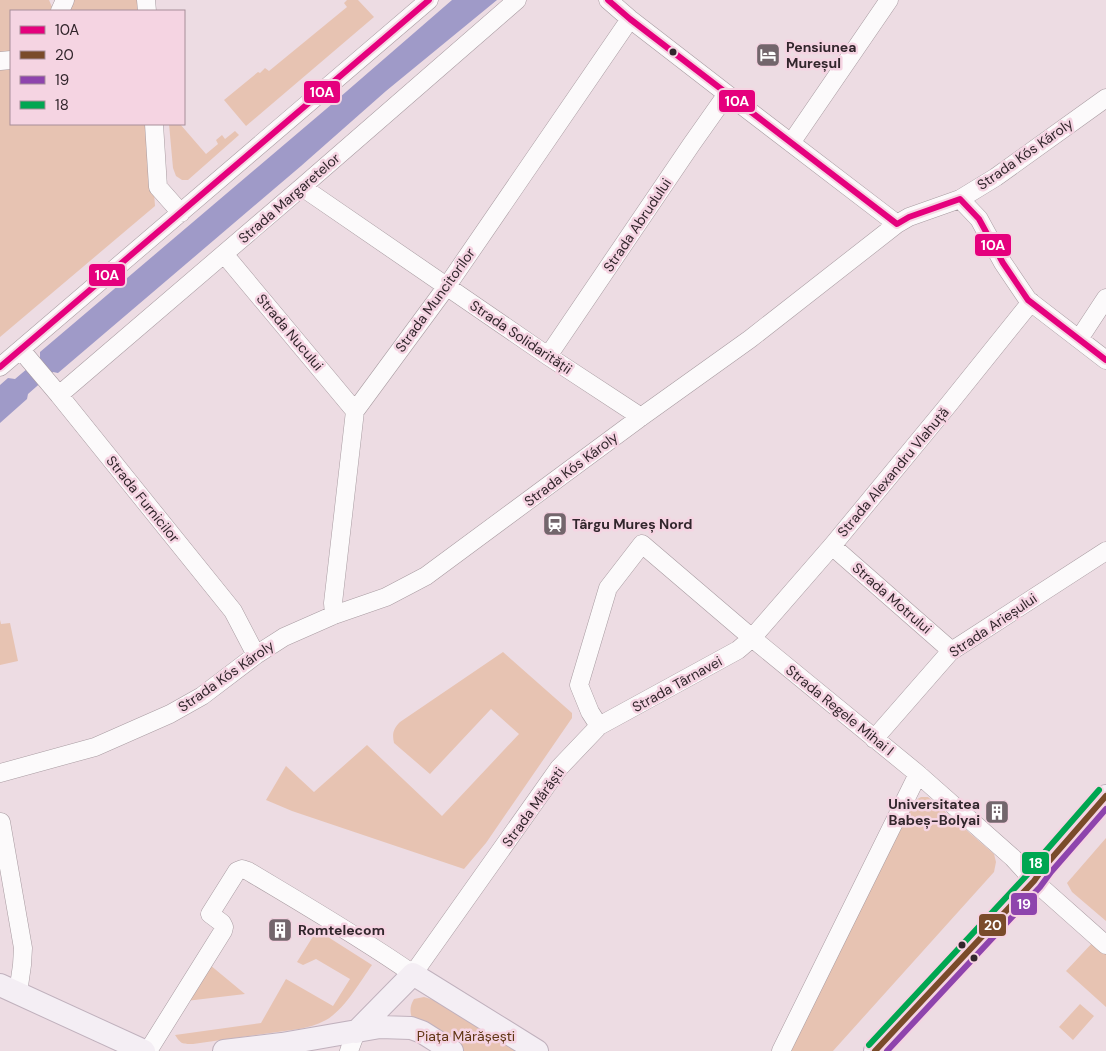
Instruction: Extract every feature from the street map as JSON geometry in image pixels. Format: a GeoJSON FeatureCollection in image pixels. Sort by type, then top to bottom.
{"type":"FeatureCollection","features":[{"type":"Feature","properties":{"kind":"main road"},"geometry":{"type":"LineString","coordinates":[[875,1051],[1034,881],[1106,796]]}},
{"type":"Feature","properties":{"kind":"main road","name":"Strada Mărăști"},"geometry":{"type":"LineString","coordinates":[[352,1041],[413,974]]}},
{"type":"Feature","properties":{"kind":"main road"},"geometry":{"type":"LineString","coordinates":[[413,974],[537,1051]]}},
{"type":"Feature","properties":{"kind":"main road"},"geometry":{"type":"LineString","coordinates":[[9,989],[144,1051]]}},
{"type":"Feature","properties":{"kind":"main road"},"geometry":{"type":"LineString","coordinates":[[224,1051],[282,1044],[352,1041],[380,1027],[411,1028],[422,1032],[452,1051]]}},
{"type":"Feature","properties":{"kind":"street"},"geometry":{"type":"LineString","coordinates":[[0,367],[24,353],[181,213],[429,0]]}},
{"type":"Feature","properties":{"kind":"street","name":"Strada Margaretelor"},"geometry":{"type":"LineString","coordinates":[[54,390],[224,254],[517,0]]}},
{"type":"Feature","properties":{"kind":"street"},"geometry":{"type":"LineString","coordinates":[[608,0],[854,193],[897,224]]}},
{"type":"Feature","properties":{"kind":"street"},"geometry":{"type":"LineString","coordinates":[[791,143],[889,0]]}},
{"type":"Feature","properties":{"kind":"street","name":"Strada Muncitorilor"},"geometry":{"type":"LineString","coordinates":[[334,615],[333,603],[355,411],[447,286],[630,18]]}},
{"type":"Feature","properties":{"kind":"street","name":"Strada Abrudului"},"geometry":{"type":"LineString","coordinates":[[548,356],[690,145],[727,94]]}},
{"type":"Feature","properties":{"kind":"street","name":"Strada Kós Károly"},"geometry":{"type":"LineString","coordinates":[[0,773],[94,747],[170,714],[202,696],[256,655],[284,637],[334,615],[386,597],[426,576],[750,339],[897,224],[910,217],[960,199],[996,177],[1106,98]]}},
{"type":"Feature","properties":{"kind":"street"},"geometry":{"type":"LineString","coordinates":[[154,125],[158,187],[181,213]]}},
{"type":"Feature","properties":{"kind":"street","name":"Strada Solidarității"},"geometry":{"type":"LineString","coordinates":[[302,187],[548,356],[641,417]]}},
{"type":"Feature","properties":{"kind":"street"},"geometry":{"type":"LineString","coordinates":[[960,199],[979,219],[1003,263],[1028,300],[1106,360]]}},
{"type":"Feature","properties":{"kind":"street","name":"Strada Nucului"},"geometry":{"type":"LineString","coordinates":[[224,254],[355,411]]}},
{"type":"Feature","properties":{"kind":"street"},"geometry":{"type":"LineString","coordinates":[[1079,339],[1106,298]]}},
{"type":"Feature","properties":{"kind":"street","name":"Strada Alexandru Vlahuță"},"geometry":{"type":"LineString","coordinates":[[752,638],[832,546],[1031,302]]}},
{"type":"Feature","properties":{"kind":"street","name":"Strada Furnicilor"},"geometry":{"type":"LineString","coordinates":[[24,353],[233,611],[256,655]]}},
{"type":"Feature","properties":{"kind":"street","name":"Strada Regele Mihai I"},"geometry":{"type":"LineString","coordinates":[[599,726],[590,712],[579,685],[608,588],[642,544],[752,638],[918,774],[1013,858],[1034,881],[1106,945]]}},
{"type":"Feature","properties":{"kind":"street","name":"Strada Motrului"},"geometry":{"type":"LineString","coordinates":[[832,546],[946,646],[950,652]]}},
{"type":"Feature","properties":{"kind":"street","name":"Strada Arieșului"},"geometry":{"type":"LineString","coordinates":[[874,739],[950,652],[1106,551]]}},
{"type":"Feature","properties":{"kind":"street","name":"Strada Târnavei"},"geometry":{"type":"LineString","coordinates":[[599,726],[738,650],[752,638]]}},
{"type":"Feature","properties":{"kind":"street","name":"Strada Mărăști"},"geometry":{"type":"LineString","coordinates":[[413,974],[559,768],[599,726]]}},
{"type":"Feature","properties":{"kind":"street"},"geometry":{"type":"LineString","coordinates":[[781,1051],[918,774]]}},
{"type":"Feature","properties":{"kind":"street"},"geometry":{"type":"LineString","coordinates":[[1,822],[23,948],[22,965],[9,989]]}},
{"type":"Feature","properties":{"kind":"street"},"geometry":{"type":"LineString","coordinates":[[148,1051],[223,931],[222,923],[210,914],[237,871],[242,869],[248,870],[413,974]]}},
{"type":"Feature","properties":{"kind":"green space"},"geometry":{"type":"Polygon","coordinates":[[[0,0],[49,0],[52,7],[50,10],[10,10],[10,54],[0,55],[0,0]]]}},
{"type":"Feature","properties":{"kind":"green space"},"geometry":{"type":"Polygon","coordinates":[[[73,0],[141,0],[141,10],[68,10],[73,0]]]}},
{"type":"Feature","properties":{"kind":"green space"},"geometry":{"type":"Polygon","coordinates":[[[347,0],[358,0],[374,17],[246,126],[224,100],[258,72],[260,73],[265,68],[269,71],[347,7],[344,3],[347,0]]]}},
{"type":"Feature","properties":{"kind":"green space"},"geometry":{"type":"Polygon","coordinates":[[[10,65],[10,125],[149,125],[155,206],[0,337],[0,67],[10,65]]]}},
{"type":"Feature","properties":{"kind":"green space"},"geometry":{"type":"Polygon","coordinates":[[[169,125],[181,125],[206,154],[218,144],[216,140],[222,135],[225,139],[235,131],[239,135],[188,180],[182,180],[176,176],[173,168],[169,125]]]}},
{"type":"Feature","properties":{"kind":"green space"},"geometry":{"type":"Polygon","coordinates":[[[0,620],[1,624],[10,623],[18,661],[0,665],[0,620]]]}},
{"type":"Feature","properties":{"kind":"green space"},"geometry":{"type":"Polygon","coordinates":[[[503,652],[572,713],[572,718],[486,843],[464,869],[292,811],[266,800],[286,766],[314,792],[367,745],[442,816],[519,734],[491,709],[430,774],[394,743],[394,729],[400,722],[503,652]]]}},
{"type":"Feature","properties":{"kind":"green space"},"geometry":{"type":"Polygon","coordinates":[[[921,797],[928,797],[994,854],[996,862],[994,872],[833,1051],[790,1051],[912,802],[921,797]]]}},
{"type":"Feature","properties":{"kind":"green space"},"geometry":{"type":"Polygon","coordinates":[[[1106,838],[1106,921],[1072,892],[1067,883],[1106,838]]]}},
{"type":"Feature","properties":{"kind":"green space"},"geometry":{"type":"Polygon","coordinates":[[[317,930],[372,965],[351,995],[333,1015],[319,1023],[299,1029],[193,1044],[180,1042],[175,1035],[261,1023],[286,979],[333,1006],[350,979],[316,959],[303,965],[297,962],[317,930]]]}},
{"type":"Feature","properties":{"kind":"green space"},"geometry":{"type":"Polygon","coordinates":[[[1094,941],[1106,952],[1106,1007],[1066,971],[1094,941]]]}},
{"type":"Feature","properties":{"kind":"green space"},"geometry":{"type":"Polygon","coordinates":[[[210,965],[245,994],[186,1001],[210,965]]]}},
{"type":"Feature","properties":{"kind":"green space","name":"Piața Mărășești"},"geometry":{"type":"Polygon","coordinates":[[[424,997],[434,1000],[518,1051],[462,1051],[413,1021],[410,1010],[412,1002],[414,999],[424,997]]]}},
{"type":"Feature","properties":{"kind":"green space"},"geometry":{"type":"Polygon","coordinates":[[[1080,1004],[1094,1016],[1073,1040],[1059,1027],[1080,1004]]]}},
{"type":"Feature","properties":{"kind":"shaded area"},"geometry":{"type":"Polygon","coordinates":[[[452,0],[497,0],[386,91],[58,373],[53,372],[0,423],[0,385],[8,378],[15,379],[40,358],[40,352],[452,0]]]}},
{"type":"Feature","properties":{"kind":"transit line","name":"10A"},"geometry":{"type":"LineString","coordinates":[[0,367],[429,0]]}},
{"type":"Feature","properties":{"kind":"transit line","name":"10A"},"geometry":{"type":"LineString","coordinates":[[608,0],[630,19],[897,224],[909,217],[960,199],[979,219],[1003,263],[1028,300],[1106,360]]}},
{"type":"Feature","properties":{"kind":"transit line","name":"18"},"geometry":{"type":"LineString","coordinates":[[869,1045],[1027,875],[1099,790]]}},
{"type":"Feature","properties":{"kind":"transit line","name":"20"},"geometry":{"type":"LineString","coordinates":[[875,1051],[1034,881],[1106,796]]}},
{"type":"Feature","properties":{"kind":"transit line","name":"19"},"geometry":{"type":"LineString","coordinates":[[887,1051],[1040,887],[1106,809]]}},
{"type":"Feature","properties":{"kind":"place","name":"Pensiunea Mureșul"},"geometry":{"type":"Point","coordinates":[768,55]}},
{"type":"Feature","properties":{"kind":"place","name":"Târgu Mureș Nord"},"geometry":{"type":"Point","coordinates":[555,524]}},
{"type":"Feature","properties":{"kind":"place","name":"Universitatea Babeș-Bolyai"},"geometry":{"type":"Point","coordinates":[997,812]}},
{"type":"Feature","properties":{"kind":"place","name":"Romtelecom"},"geometry":{"type":"Point","coordinates":[280,930]}}]}
